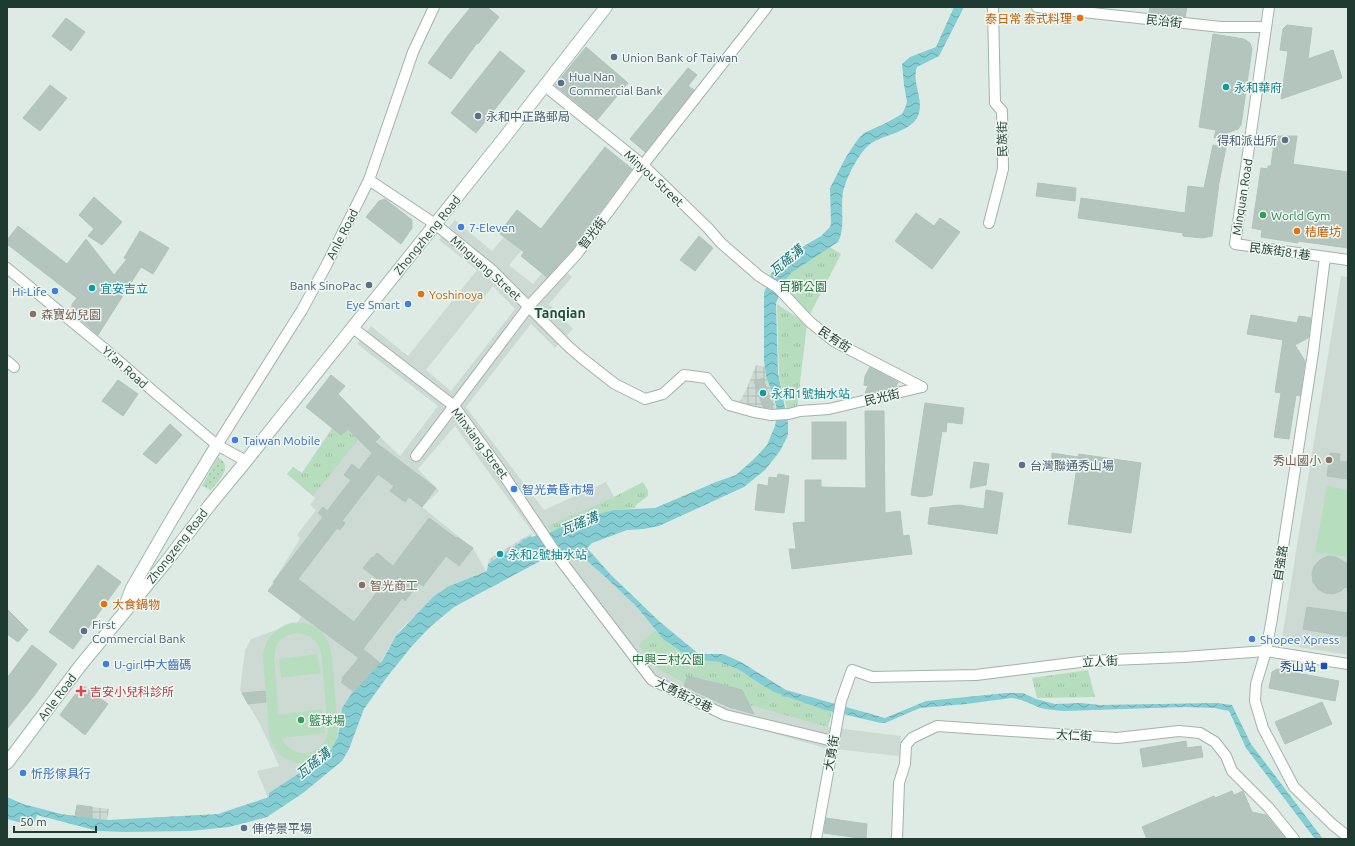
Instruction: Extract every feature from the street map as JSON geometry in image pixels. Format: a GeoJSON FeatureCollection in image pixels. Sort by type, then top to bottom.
{"type":"FeatureCollection","features":[{"type":"Feature","properties":{"kind":"street","name":"Anle Road"},"geometry":{"type":"LineString","coordinates":[[217,445],[302,310],[369,180],[413,52],[434,7]]}},
{"type":"Feature","properties":{"kind":"street","name":"Zhongzheng Road"},"geometry":{"type":"LineString","coordinates":[[246,461],[545,86],[606,7]]}},
{"type":"Feature","properties":{"kind":"street","name":"智光街"},"geometry":{"type":"LineString","coordinates":[[416,456],[529,306],[576,254],[643,165],[767,7]]}},
{"type":"Feature","properties":{"kind":"street","name":"民族街"},"geometry":{"type":"LineString","coordinates":[[989,223],[1003,169],[1002,111],[995,103],[993,7]]}},
{"type":"Feature","properties":{"kind":"street","name":"民治街"},"geometry":{"type":"LineString","coordinates":[[1037,7],[1221,27],[1266,27]]}},
{"type":"Feature","properties":{"kind":"street","name":"Minquan Road"},"geometry":{"type":"LineString","coordinates":[[1235,244],[1269,7]]}},
{"type":"Feature","properties":{"kind":"street","name":"Minyou Street"},"geometry":{"type":"LineString","coordinates":[[545,86],[643,165],[708,228],[721,243],[759,276]]}},
{"type":"Feature","properties":{"kind":"street","name":"Minguang Street"},"geometry":{"type":"LineString","coordinates":[[369,180],[435,224],[492,270],[569,347],[615,384],[645,399],[663,394],[684,375],[707,378],[729,405],[771,415]]}},
{"type":"Feature","properties":{"kind":"street","name":"民族街81巷"},"geometry":{"type":"LineString","coordinates":[[1235,244],[1348,260]]}},
{"type":"Feature","properties":{"kind":"street","name":"自強路"},"geometry":{"type":"LineString","coordinates":[[1325,257],[1313,353],[1266,651],[1256,684],[1255,701],[1263,728],[1294,787],[1332,824],[1348,837]]}},
{"type":"Feature","properties":{"kind":"street","name":"Yi'an Road"},"geometry":{"type":"LineString","coordinates":[[7,268],[105,349],[152,391],[217,445],[246,461]]}},
{"type":"Feature","properties":{"kind":"street","name":"民有街"},"geometry":{"type":"LineString","coordinates":[[759,276],[778,288],[810,322],[835,342],[922,387]]}},
{"type":"Feature","properties":{"kind":"street","name":"Minxiang Street"},"geometry":{"type":"LineString","coordinates":[[352,328],[454,406],[538,525]]}},
{"type":"Feature","properties":{"kind":"street","name":"民光街"},"geometry":{"type":"LineString","coordinates":[[771,415],[829,409],[922,387]]}},
{"type":"Feature","properties":{"kind":"street"},"geometry":{"type":"LineString","coordinates":[[121,616],[132,588],[217,445]]}},
{"type":"Feature","properties":{"kind":"street","name":"Zhongzeng Road"},"geometry":{"type":"LineString","coordinates":[[108,632],[246,461]]}},
{"type":"Feature","properties":{"kind":"street","name":"大勇街29巷"},"geometry":{"type":"LineString","coordinates":[[538,525],[562,562],[652,680],[725,715],[833,742]]}},
{"type":"Feature","properties":{"kind":"street","name":"Anle Road"},"geometry":{"type":"LineString","coordinates":[[7,763],[80,666],[108,632]]}},
{"type":"Feature","properties":{"kind":"street","name":"立人街"},"geometry":{"type":"LineString","coordinates":[[852,670],[872,677],[976,675],[1088,661],[1184,657],[1266,651],[1348,664]]}},
{"type":"Feature","properties":{"kind":"street","name":"大勇街"},"geometry":{"type":"LineString","coordinates":[[816,839],[841,701],[852,670]]}},
{"type":"Feature","properties":{"kind":"street","name":"大仁街"},"geometry":{"type":"LineString","coordinates":[[898,839],[899,783],[905,764],[906,745],[912,738],[937,726],[1117,738],[1179,731],[1200,733],[1215,742],[1226,756],[1232,770],[1269,808],[1294,839]]}},
{"type":"Feature","properties":{"kind":"shaded area"},"geometry":{"type":"Polygon","coordinates":[[[455,220],[492,251],[512,227],[529,242],[509,265],[533,284],[552,261],[572,277],[549,304],[573,329],[555,348],[531,324],[466,407],[544,510],[606,482],[614,497],[548,526],[636,606],[655,630],[638,645],[685,683],[688,676],[742,690],[828,727],[901,736],[899,756],[825,748],[722,719],[646,682],[525,522],[455,426],[418,469],[439,491],[422,507],[473,548],[486,571],[443,589],[401,629],[374,672],[335,752],[268,798],[257,771],[279,766],[261,726],[240,690],[245,650],[251,639],[298,622],[301,616],[268,590],[300,539],[297,535],[316,510],[310,505],[315,498],[287,474],[293,467],[302,473],[332,428],[306,407],[331,375],[345,386],[338,395],[400,456],[438,406],[357,344],[371,326],[408,356],[477,270],[439,240],[455,220]],[[493,286],[426,370],[451,391],[515,309],[493,286]]]}},
{"type":"Feature","properties":{"kind":"shaded area","name":"秀山國小"},"geometry":{"type":"Polygon","coordinates":[[[1341,276],[1348,277],[1348,655],[1281,644],[1341,276]]]}},
{"type":"Feature","properties":{"kind":"shaded area","name":"永和1號抽水站"},"geometry":{"type":"Polygon","coordinates":[[[756,365],[765,367],[766,376],[777,411],[739,403],[756,365]]]}},
{"type":"Feature","properties":{"kind":"shaded area","name":"永和2號抽水站"},"geometry":{"type":"Polygon","coordinates":[[[532,533],[531,537],[488,564],[489,559],[532,533]]]}},
{"type":"Feature","properties":{"kind":"shaded area"},"geometry":{"type":"Polygon","coordinates":[[[77,805],[109,809],[107,820],[75,816],[77,805]]]}},
{"type":"Feature","properties":{"kind":"green space","name":"百獅公園"},"geometry":{"type":"Polygon","coordinates":[[[825,244],[841,254],[808,318],[775,288],[801,258],[825,244]]]}},
{"type":"Feature","properties":{"kind":"green space","name":"百獅公園"},"geometry":{"type":"Polygon","coordinates":[[[777,304],[807,324],[797,408],[787,409],[779,377],[777,304]]]}},
{"type":"Feature","properties":{"kind":"green space"},"geometry":{"type":"Polygon","coordinates":[[[333,428],[341,435],[348,429],[358,440],[313,496],[287,474],[293,467],[302,473],[333,428]]]}},
{"type":"Feature","properties":{"kind":"green space"},"geometry":{"type":"Polygon","coordinates":[[[219,458],[225,466],[225,470],[221,478],[211,490],[202,486],[219,458]]]}},
{"type":"Feature","properties":{"kind":"green space"},"geometry":{"type":"Polygon","coordinates":[[[643,482],[648,491],[648,496],[636,505],[635,508],[613,510],[561,527],[552,532],[547,526],[614,497],[643,482]]]}},
{"type":"Feature","properties":{"kind":"green space"},"geometry":{"type":"Polygon","coordinates":[[[1327,486],[1348,490],[1348,557],[1315,552],[1327,486]]]}},
{"type":"Feature","properties":{"kind":"green space"},"geometry":{"type":"Polygon","coordinates":[[[291,623],[305,623],[322,632],[327,640],[332,659],[338,731],[337,736],[329,753],[321,759],[310,763],[297,763],[285,758],[275,750],[269,733],[263,656],[269,639],[276,631],[291,623]],[[299,633],[282,638],[278,643],[274,657],[278,715],[322,709],[325,733],[281,738],[293,750],[300,753],[308,753],[314,751],[320,746],[325,740],[328,731],[320,649],[316,642],[299,633]]]}},
{"type":"Feature","properties":{"kind":"green space","name":"中興三村公園"},"geometry":{"type":"Polygon","coordinates":[[[655,630],[663,639],[692,658],[719,662],[738,669],[759,683],[832,712],[828,727],[750,705],[742,690],[689,676],[685,683],[658,669],[638,645],[655,630]]]}},
{"type":"Feature","properties":{"kind":"green space"},"geometry":{"type":"Polygon","coordinates":[[[317,654],[321,673],[281,678],[279,659],[317,654]]]}},
{"type":"Feature","properties":{"kind":"green space"},"geometry":{"type":"Polygon","coordinates":[[[1088,670],[1095,697],[1037,698],[1032,678],[1088,670]]]}},
{"type":"Feature","properties":{"kind":"water","name":"瓦磘溝"},"geometry":{"type":"Polygon","coordinates":[[[954,7],[964,7],[939,56],[917,67],[916,80],[920,105],[917,118],[908,127],[875,141],[862,152],[849,175],[843,192],[842,228],[838,242],[791,273],[787,278],[776,303],[778,373],[788,423],[788,435],[780,451],[765,470],[744,487],[659,526],[627,530],[592,543],[587,548],[611,575],[660,622],[699,654],[723,654],[741,662],[786,690],[885,718],[926,701],[1007,693],[1023,693],[1036,699],[1055,704],[1081,703],[1100,705],[1216,703],[1232,705],[1251,744],[1323,839],[1315,839],[1246,748],[1229,711],[1214,708],[1185,707],[1064,711],[1041,708],[1022,700],[1011,698],[920,708],[885,723],[881,723],[825,710],[774,692],[738,669],[719,662],[692,659],[663,639],[636,606],[578,553],[566,552],[546,558],[454,607],[431,626],[412,646],[364,709],[349,749],[342,761],[303,793],[267,817],[229,827],[191,831],[125,832],[98,831],[37,815],[33,826],[7,819],[7,797],[23,804],[61,814],[107,820],[218,814],[269,797],[269,793],[321,759],[331,750],[338,737],[342,708],[354,690],[382,661],[396,636],[433,597],[447,587],[487,571],[488,564],[530,536],[552,532],[561,527],[613,510],[655,508],[736,475],[767,445],[775,426],[777,416],[776,405],[766,376],[764,361],[764,293],[771,274],[782,261],[821,236],[830,227],[830,188],[846,157],[864,133],[902,114],[907,102],[902,64],[910,57],[936,47],[954,7]]]}},
{"type":"Feature","properties":{"kind":"building"},"geometry":{"type":"Polygon","coordinates":[[[471,7],[487,7],[499,17],[478,44],[477,43],[451,79],[428,63],[471,7]]]}},
{"type":"Feature","properties":{"kind":"building"},"geometry":{"type":"Polygon","coordinates":[[[1150,7],[1187,7],[1185,17],[1149,13],[1150,7]]]}},
{"type":"Feature","properties":{"kind":"building"},"geometry":{"type":"Polygon","coordinates":[[[66,18],[85,32],[71,51],[52,36],[66,18]]]}},
{"type":"Feature","properties":{"kind":"building"},"geometry":{"type":"Polygon","coordinates":[[[1287,25],[1312,28],[1308,59],[1333,50],[1342,78],[1281,99],[1288,51],[1280,50],[1283,29],[1287,25]]]}},
{"type":"Feature","properties":{"kind":"building","name":"永和華府"},"geometry":{"type":"Polygon","coordinates":[[[1213,34],[1244,39],[1250,43],[1252,49],[1241,125],[1238,129],[1214,138],[1216,130],[1199,127],[1213,34]]]}},
{"type":"Feature","properties":{"kind":"building"},"geometry":{"type":"Polygon","coordinates":[[[586,47],[628,83],[597,120],[555,85],[586,47]]]}},
{"type":"Feature","properties":{"kind":"building"},"geometry":{"type":"Polygon","coordinates":[[[500,51],[525,71],[476,133],[451,113],[500,51]]]}},
{"type":"Feature","properties":{"kind":"building"},"geometry":{"type":"Polygon","coordinates":[[[688,68],[697,75],[688,86],[694,90],[645,152],[630,139],[688,68]]]}},
{"type":"Feature","properties":{"kind":"building"},"geometry":{"type":"Polygon","coordinates":[[[50,85],[67,98],[40,131],[23,118],[50,85]]]}},
{"type":"Feature","properties":{"kind":"building"},"geometry":{"type":"Polygon","coordinates":[[[1275,136],[1297,136],[1293,164],[1348,172],[1348,248],[1298,241],[1298,243],[1261,237],[1262,230],[1252,228],[1261,168],[1268,169],[1268,166],[1271,166],[1275,136]]]}},
{"type":"Feature","properties":{"kind":"building"},"geometry":{"type":"Polygon","coordinates":[[[1213,145],[1226,147],[1219,183],[1212,236],[1202,238],[1183,236],[1183,233],[1078,218],[1081,198],[1185,213],[1188,186],[1204,188],[1213,145]]]}},
{"type":"Feature","properties":{"kind":"building"},"geometry":{"type":"Polygon","coordinates":[[[605,147],[632,169],[572,250],[547,277],[521,256],[524,252],[499,233],[517,210],[541,229],[605,147]]]}},
{"type":"Feature","properties":{"kind":"building"},"geometry":{"type":"Polygon","coordinates":[[[1038,183],[1076,188],[1075,201],[1036,196],[1038,183]]]}},
{"type":"Feature","properties":{"kind":"building"},"geometry":{"type":"Polygon","coordinates":[[[94,197],[122,222],[102,245],[88,236],[94,229],[79,215],[94,197]]]}},
{"type":"Feature","properties":{"kind":"building"},"geometry":{"type":"Polygon","coordinates":[[[385,199],[412,220],[412,228],[401,244],[366,217],[379,201],[385,199]]]}},
{"type":"Feature","properties":{"kind":"building"},"geometry":{"type":"Polygon","coordinates":[[[916,213],[934,226],[940,218],[960,232],[932,269],[895,241],[916,213]]]}},
{"type":"Feature","properties":{"kind":"building"},"geometry":{"type":"Polygon","coordinates":[[[18,226],[67,264],[86,239],[114,275],[127,259],[124,258],[140,231],[169,248],[153,274],[141,267],[98,335],[72,312],[72,304],[77,298],[7,244],[7,240],[18,226]]]}},
{"type":"Feature","properties":{"kind":"building"},"geometry":{"type":"Polygon","coordinates":[[[699,236],[713,248],[695,271],[680,260],[699,236]]]}},
{"type":"Feature","properties":{"kind":"building"},"geometry":{"type":"Polygon","coordinates":[[[1251,315],[1297,323],[1299,316],[1311,318],[1308,338],[1295,345],[1305,361],[1300,396],[1296,395],[1289,439],[1274,437],[1281,393],[1275,392],[1283,340],[1247,334],[1251,315]]]}},
{"type":"Feature","properties":{"kind":"building"},"geometry":{"type":"Polygon","coordinates":[[[870,367],[898,382],[896,387],[865,393],[868,386],[864,385],[865,376],[870,367]]]}},
{"type":"Feature","properties":{"kind":"building"},"geometry":{"type":"Polygon","coordinates":[[[331,375],[345,386],[338,394],[380,437],[375,442],[436,488],[422,507],[409,497],[405,502],[390,491],[394,486],[378,474],[342,521],[345,523],[340,530],[337,528],[298,579],[354,622],[381,587],[379,585],[381,582],[363,568],[377,553],[393,566],[429,518],[456,538],[457,537],[473,548],[459,566],[446,556],[423,586],[419,583],[405,601],[402,598],[363,649],[380,663],[354,692],[341,682],[343,680],[342,678],[359,658],[268,591],[275,583],[273,582],[323,517],[318,513],[323,507],[327,511],[351,480],[344,475],[352,464],[359,470],[372,453],[348,429],[341,435],[306,407],[331,375]]]}},
{"type":"Feature","properties":{"kind":"building","name":"永和1號抽水站"},"geometry":{"type":"Polygon","coordinates":[[[763,378],[773,408],[763,407],[754,381],[763,378]]]}},
{"type":"Feature","properties":{"kind":"building"},"geometry":{"type":"Polygon","coordinates":[[[118,380],[138,394],[123,416],[102,401],[118,380]]]}},
{"type":"Feature","properties":{"kind":"building"},"geometry":{"type":"Polygon","coordinates":[[[925,403],[964,408],[962,424],[947,422],[946,432],[942,431],[932,495],[923,497],[911,495],[925,403]]]}},
{"type":"Feature","properties":{"kind":"building"},"geometry":{"type":"Polygon","coordinates":[[[865,411],[884,411],[885,513],[900,511],[903,536],[909,535],[912,554],[792,569],[789,549],[796,549],[793,523],[805,522],[805,480],[821,480],[821,487],[866,488],[865,411]]]}},
{"type":"Feature","properties":{"kind":"building"},"geometry":{"type":"Polygon","coordinates":[[[812,422],[846,422],[846,459],[812,459],[812,422]]]}},
{"type":"Feature","properties":{"kind":"building"},"geometry":{"type":"Polygon","coordinates":[[[170,424],[182,435],[156,464],[143,454],[170,424]]]}},
{"type":"Feature","properties":{"kind":"building"},"geometry":{"type":"Polygon","coordinates":[[[1052,453],[1078,457],[1079,454],[1141,463],[1131,533],[1068,524],[1077,467],[1051,472],[1052,453]]]}},
{"type":"Feature","properties":{"kind":"building"},"geometry":{"type":"Polygon","coordinates":[[[1330,453],[1340,454],[1339,461],[1348,462],[1348,479],[1327,476],[1330,453]]]}},
{"type":"Feature","properties":{"kind":"building"},"geometry":{"type":"Polygon","coordinates":[[[974,462],[989,464],[986,485],[970,488],[974,462]]]}},
{"type":"Feature","properties":{"kind":"building"},"geometry":{"type":"Polygon","coordinates":[[[778,474],[789,476],[784,513],[755,510],[758,484],[768,486],[769,477],[777,478],[778,474]]]}},
{"type":"Feature","properties":{"kind":"building"},"geometry":{"type":"Polygon","coordinates":[[[986,490],[1003,493],[997,534],[928,524],[930,508],[959,505],[984,509],[986,490]]]}},
{"type":"Feature","properties":{"kind":"building"},"geometry":{"type":"Polygon","coordinates":[[[1328,556],[1336,557],[1348,564],[1348,588],[1345,587],[1341,591],[1333,594],[1325,593],[1318,589],[1313,582],[1312,574],[1314,566],[1320,560],[1328,556]]]}},
{"type":"Feature","properties":{"kind":"building"},"geometry":{"type":"Polygon","coordinates":[[[98,565],[121,582],[73,649],[49,632],[98,565]]]}},
{"type":"Feature","properties":{"kind":"building"},"geometry":{"type":"Polygon","coordinates":[[[1307,607],[1348,613],[1348,637],[1303,629],[1307,607]]]}},
{"type":"Feature","properties":{"kind":"building"},"geometry":{"type":"Polygon","coordinates":[[[7,609],[28,630],[18,642],[7,634],[7,609]]]}},
{"type":"Feature","properties":{"kind":"building"},"geometry":{"type":"Polygon","coordinates":[[[32,645],[57,664],[34,696],[7,729],[7,678],[32,645]]]}},
{"type":"Feature","properties":{"kind":"building"},"geometry":{"type":"Polygon","coordinates":[[[1277,669],[1339,681],[1335,701],[1269,688],[1272,672],[1277,669]]]}},
{"type":"Feature","properties":{"kind":"building"},"geometry":{"type":"Polygon","coordinates":[[[688,676],[742,690],[754,714],[729,707],[684,686],[688,676]]]}},
{"type":"Feature","properties":{"kind":"building"},"geometry":{"type":"Polygon","coordinates":[[[82,685],[108,704],[85,735],[60,715],[82,685]]]}},
{"type":"Feature","properties":{"kind":"building"},"geometry":{"type":"Polygon","coordinates":[[[265,691],[266,702],[248,704],[242,693],[265,691]]]}},
{"type":"Feature","properties":{"kind":"building"},"geometry":{"type":"Polygon","coordinates":[[[1322,702],[1332,724],[1285,744],[1275,722],[1322,702]]]}},
{"type":"Feature","properties":{"kind":"building"},"geometry":{"type":"Polygon","coordinates":[[[1186,741],[1187,748],[1201,746],[1203,757],[1143,767],[1140,749],[1186,741]]]}},
{"type":"Feature","properties":{"kind":"building"},"geometry":{"type":"Polygon","coordinates":[[[1232,791],[1234,795],[1243,791],[1252,812],[1266,815],[1286,839],[1147,839],[1142,827],[1214,796],[1215,798],[1232,791]]]}},
{"type":"Feature","properties":{"kind":"building"},"geometry":{"type":"Polygon","coordinates":[[[77,805],[92,807],[91,818],[75,816],[77,805]]]}},
{"type":"Feature","properties":{"kind":"building"},"geometry":{"type":"Polygon","coordinates":[[[826,818],[867,824],[866,839],[824,833],[826,818]]]}},
{"type":"Feature","properties":{"kind":"place","name":"泰日常 泰式料理"},"geometry":{"type":"Point","coordinates":[1080,18]}},
{"type":"Feature","properties":{"kind":"place","name":"Union Bank of Taiwan"},"geometry":{"type":"Point","coordinates":[614,57]}},
{"type":"Feature","properties":{"kind":"place","name":"Hua Nan Commercial Bank"},"geometry":{"type":"Point","coordinates":[561,83]}},
{"type":"Feature","properties":{"kind":"place","name":"永和華府"},"geometry":{"type":"Point","coordinates":[1226,87]}},
{"type":"Feature","properties":{"kind":"place","name":"永和中正路郵局"},"geometry":{"type":"Point","coordinates":[478,116]}},
{"type":"Feature","properties":{"kind":"place","name":"得和派出所"},"geometry":{"type":"Point","coordinates":[1285,140]}},
{"type":"Feature","properties":{"kind":"place","name":"World Gym"},"geometry":{"type":"Point","coordinates":[1263,215]}},
{"type":"Feature","properties":{"kind":"place","name":"7-Eleven"},"geometry":{"type":"Point","coordinates":[461,227]}},
{"type":"Feature","properties":{"kind":"place","name":"桔磨坊"},"geometry":{"type":"Point","coordinates":[1297,231]}},
{"type":"Feature","properties":{"kind":"place","name":"Bank SinoPac"},"geometry":{"type":"Point","coordinates":[369,285]}},
{"type":"Feature","properties":{"kind":"place","name":"宜安吉立"},"geometry":{"type":"Point","coordinates":[92,288]}},
{"type":"Feature","properties":{"kind":"place","name":"Hi-Life"},"geometry":{"type":"Point","coordinates":[55,291]}},
{"type":"Feature","properties":{"kind":"place","name":"Yoshinoya"},"geometry":{"type":"Point","coordinates":[421,294]}},
{"type":"Feature","properties":{"kind":"place","name":"Eye Smart"},"geometry":{"type":"Point","coordinates":[408,304]}},
{"type":"Feature","properties":{"kind":"place","name":"森寶幼兒園"},"geometry":{"type":"Point","coordinates":[33,314]}},
{"type":"Feature","properties":{"kind":"place","name":"永和1號抽水站"},"geometry":{"type":"Point","coordinates":[763,393]}},
{"type":"Feature","properties":{"kind":"place","name":"Taiwan Mobile"},"geometry":{"type":"Point","coordinates":[235,440]}},
{"type":"Feature","properties":{"kind":"place","name":"秀山國小"},"geometry":{"type":"Point","coordinates":[1329,460]}},
{"type":"Feature","properties":{"kind":"place","name":"台灣聯通秀山場"},"geometry":{"type":"Point","coordinates":[1022,465]}},
{"type":"Feature","properties":{"kind":"place","name":"智光黃昏市場"},"geometry":{"type":"Point","coordinates":[514,489]}},
{"type":"Feature","properties":{"kind":"place","name":"永和2號抽水站"},"geometry":{"type":"Point","coordinates":[500,554]}},
{"type":"Feature","properties":{"kind":"place","name":"智光商工"},"geometry":{"type":"Point","coordinates":[362,585]}},
{"type":"Feature","properties":{"kind":"place","name":"大食鍋物"},"geometry":{"type":"Point","coordinates":[104,604]}},
{"type":"Feature","properties":{"kind":"place","name":"First Commercial Bank"},"geometry":{"type":"Point","coordinates":[84,631]}},
{"type":"Feature","properties":{"kind":"place","name":"Shopee Xpress"},"geometry":{"type":"Point","coordinates":[1252,639]}},
{"type":"Feature","properties":{"kind":"place","name":"U-girl中大齒碼"},"geometry":{"type":"Point","coordinates":[106,664]}},
{"type":"Feature","properties":{"kind":"place","name":"秀山站"},"geometry":{"type":"Point","coordinates":[1324,666]}},
{"type":"Feature","properties":{"kind":"place","name":"吉安小兒科診所"},"geometry":{"type":"Point","coordinates":[81,691]}},
{"type":"Feature","properties":{"kind":"place","name":"籃球場"},"geometry":{"type":"Point","coordinates":[301,720]}},
{"type":"Feature","properties":{"kind":"place","name":"忻彤傢具行"},"geometry":{"type":"Point","coordinates":[23,773]}},
{"type":"Feature","properties":{"kind":"place","name":"俥停景平場"},"geometry":{"type":"Point","coordinates":[244,828]}},
{"type":"Feature","properties":{"kind":"district","name":"Tanqian"},"geometry":{"type":"Point","coordinates":[560,313]}}]}
